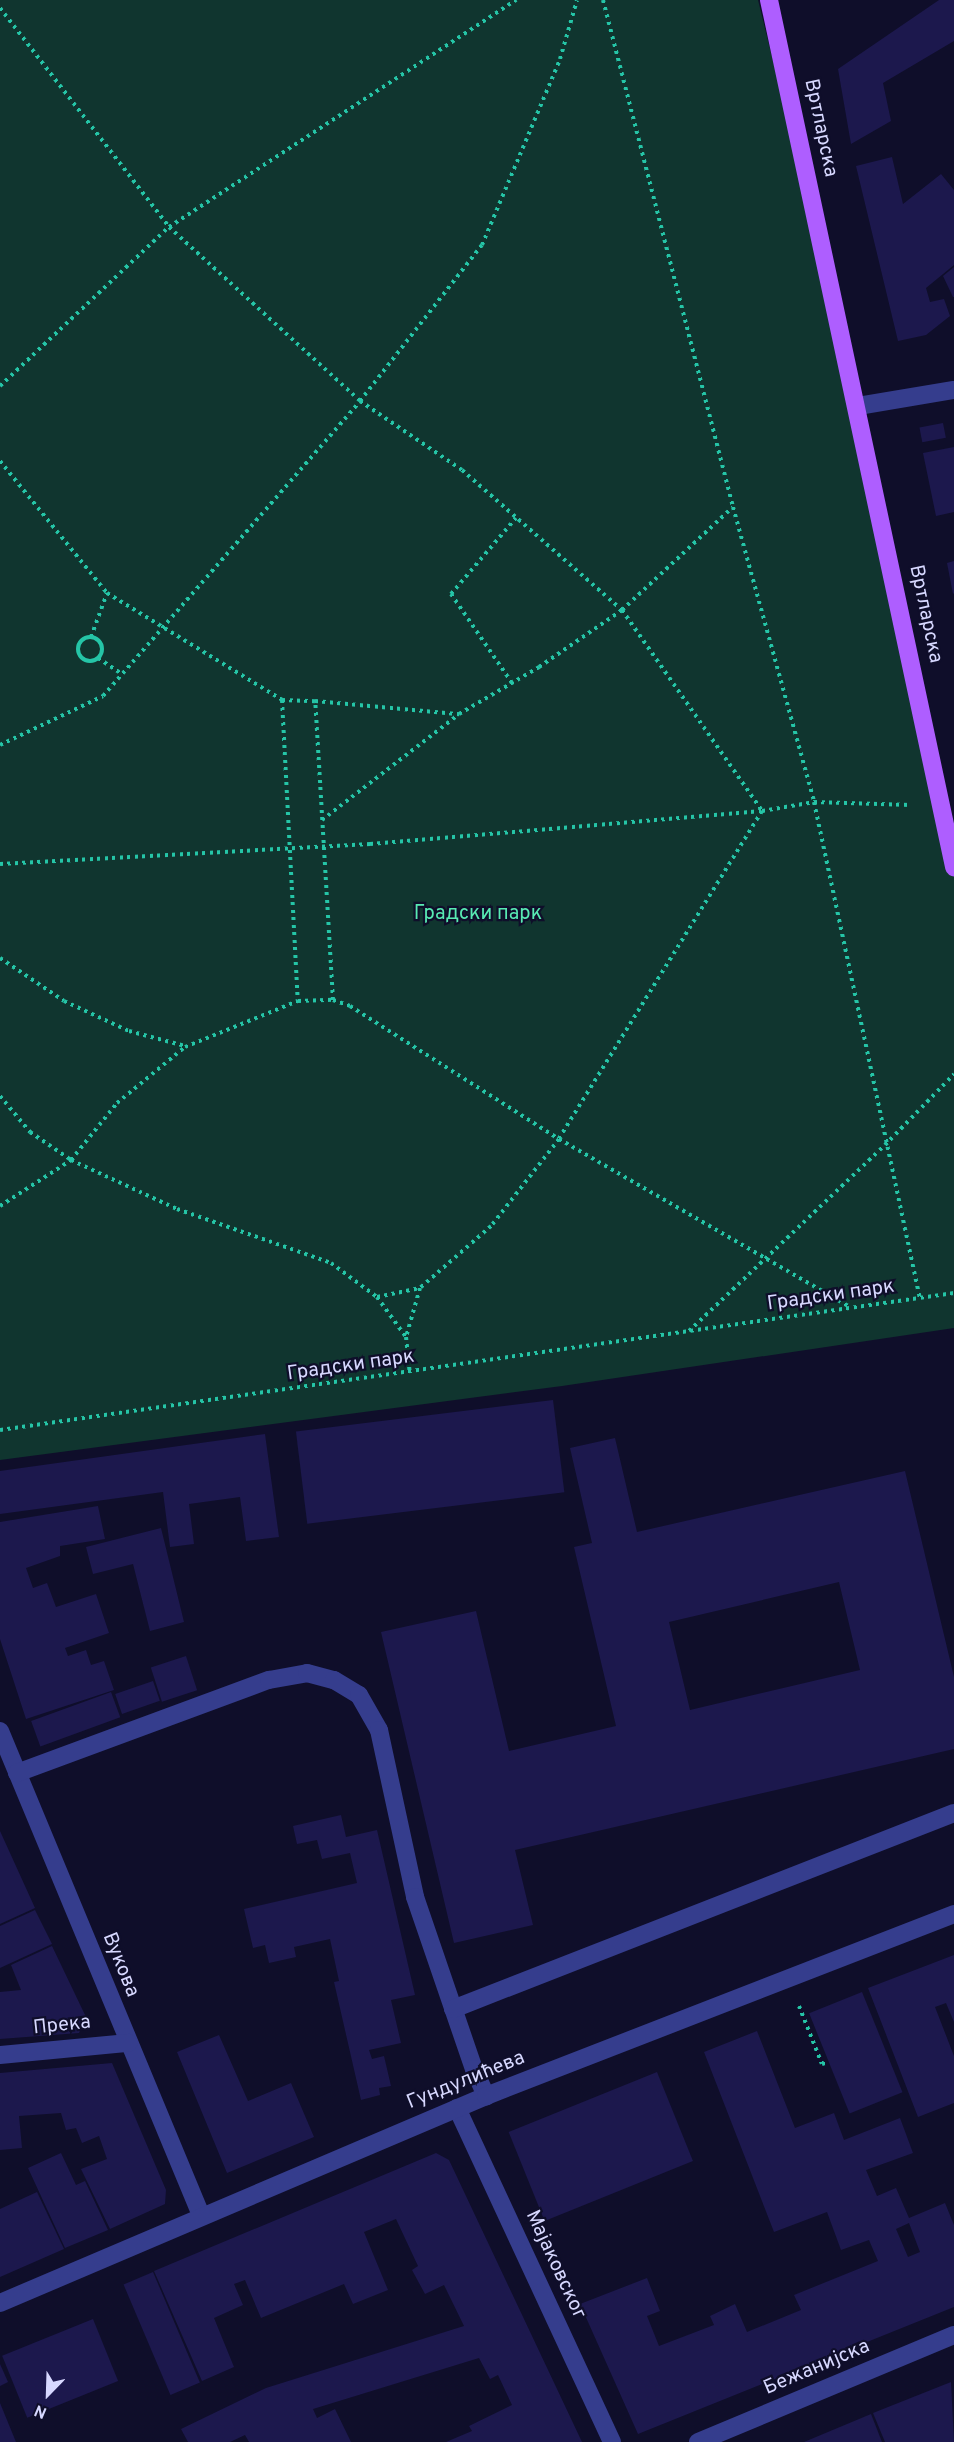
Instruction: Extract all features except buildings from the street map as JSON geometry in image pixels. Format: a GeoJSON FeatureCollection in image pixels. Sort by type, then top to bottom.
{"type":"FeatureCollection","features":[{"type":"Feature","properties":{"kind":"main road","name":"Вртларска"},"geometry":{"type":"LineString","coordinates":[[769,0],[858,406],[954,867]]}},
{"type":"Feature","properties":{"kind":"street"},"geometry":{"type":"LineString","coordinates":[[858,406],[954,390]]}},
{"type":"Feature","properties":{"kind":"street"},"geometry":{"type":"LineString","coordinates":[[17,1773],[269,1680],[307,1673],[334,1680],[358,1695],[379,1730],[416,1896],[453,2009],[486,2096]]}},
{"type":"Feature","properties":{"kind":"street","name":"Вукова"},"geometry":{"type":"LineString","coordinates":[[0,1731],[201,2215]]}},
{"type":"Feature","properties":{"kind":"street"},"geometry":{"type":"LineString","coordinates":[[453,2009],[954,1814]]}},
{"type":"Feature","properties":{"kind":"street","name":"Гундулићева"},"geometry":{"type":"LineString","coordinates":[[0,2303],[201,2215],[486,2096],[954,1914]]}},
{"type":"Feature","properties":{"kind":"street","name":"Прека"},"geometry":{"type":"LineString","coordinates":[[0,2055],[128,2043]]}},
{"type":"Feature","properties":{"kind":"street","name":"Мајаковског"},"geometry":{"type":"LineString","coordinates":[[457,2108],[612,2442]]}},
{"type":"Feature","properties":{"kind":"street","name":"Бежанијска"},"geometry":{"type":"LineString","coordinates":[[698,2442],[954,2335]]}},
{"type":"Feature","properties":{"kind":"path"},"geometry":{"type":"LineString","coordinates":[[0,386],[169,227],[516,0]]}},
{"type":"Feature","properties":{"kind":"path"},"geometry":{"type":"LineString","coordinates":[[0,745],[103,696],[360,401],[482,245],[560,59],[577,0]]}},
{"type":"Feature","properties":{"kind":"path"},"geometry":{"type":"LineString","coordinates":[[603,0],[733,507],[814,802],[885,1145],[920,1299]]}},
{"type":"Feature","properties":{"kind":"path"},"geometry":{"type":"LineString","coordinates":[[0,8],[169,227],[360,401],[462,470],[621,610],[762,811]]}},
{"type":"Feature","properties":{"kind":"path"},"geometry":{"type":"LineString","coordinates":[[0,461],[107,593],[282,700],[459,714]]}},
{"type":"Feature","properties":{"kind":"path"},"geometry":{"type":"LineString","coordinates":[[322,821],[459,714],[513,683],[621,610],[733,507]]}},
{"type":"Feature","properties":{"kind":"path"},"geometry":{"type":"LineString","coordinates":[[513,683],[451,594],[516,518]]}},
{"type":"Feature","properties":{"kind":"path"},"geometry":{"type":"LineString","coordinates":[[107,593],[91,637],[78,644],[78,654],[85,661],[98,658],[122,674]]}},
{"type":"Feature","properties":{"kind":"path"},"geometry":{"type":"LineString","coordinates":[[91,637],[102,646],[98,658]]}},
{"type":"Feature","properties":{"kind":"path"},"geometry":{"type":"LineString","coordinates":[[282,700],[292,848],[298,1001]]}},
{"type":"Feature","properties":{"kind":"path"},"geometry":{"type":"LineString","coordinates":[[315,701],[333,1000]]}},
{"type":"Feature","properties":{"kind":"path"},"geometry":{"type":"LineString","coordinates":[[0,864],[324,846],[762,811],[814,802],[942,806]]}},
{"type":"Feature","properties":{"kind":"path"},"geometry":{"type":"LineString","coordinates":[[377,1297],[420,1288],[491,1226],[559,1139],[762,811]]}},
{"type":"Feature","properties":{"kind":"path"},"geometry":{"type":"LineString","coordinates":[[0,958],[64,1001],[129,1031],[185,1047]]}},
{"type":"Feature","properties":{"kind":"path"},"geometry":{"type":"LineString","coordinates":[[0,1206],[71,1160],[117,1103],[185,1047],[298,1001],[333,1000],[350,1006],[559,1139],[850,1307]]}},
{"type":"Feature","properties":{"kind":"path"},"geometry":{"type":"LineString","coordinates":[[689,1332],[885,1145],[954,1074]]}},
{"type":"Feature","properties":{"kind":"path"},"geometry":{"type":"LineString","coordinates":[[0,1096],[30,1132],[71,1160],[177,1209],[331,1263],[377,1297],[406,1337]]}},
{"type":"Feature","properties":{"kind":"path"},"geometry":{"type":"LineString","coordinates":[[410,1374],[406,1337],[420,1288]]}},
{"type":"Feature","properties":{"kind":"path","name":"Градски парк"},"geometry":{"type":"LineString","coordinates":[[0,1430],[410,1374],[954,1293]]}},
{"type":"Feature","properties":{"kind":"path"},"geometry":{"type":"LineString","coordinates":[[789,1979],[822,2064],[828,2062]]}},
{"type":"Feature","properties":{"kind":"green space","name":"Градски парк"},"geometry":{"type":"Polygon","coordinates":[[[0,0],[758,0],[858,406],[954,867],[954,1328],[562,1386],[0,1460],[0,0]]]}}]}
